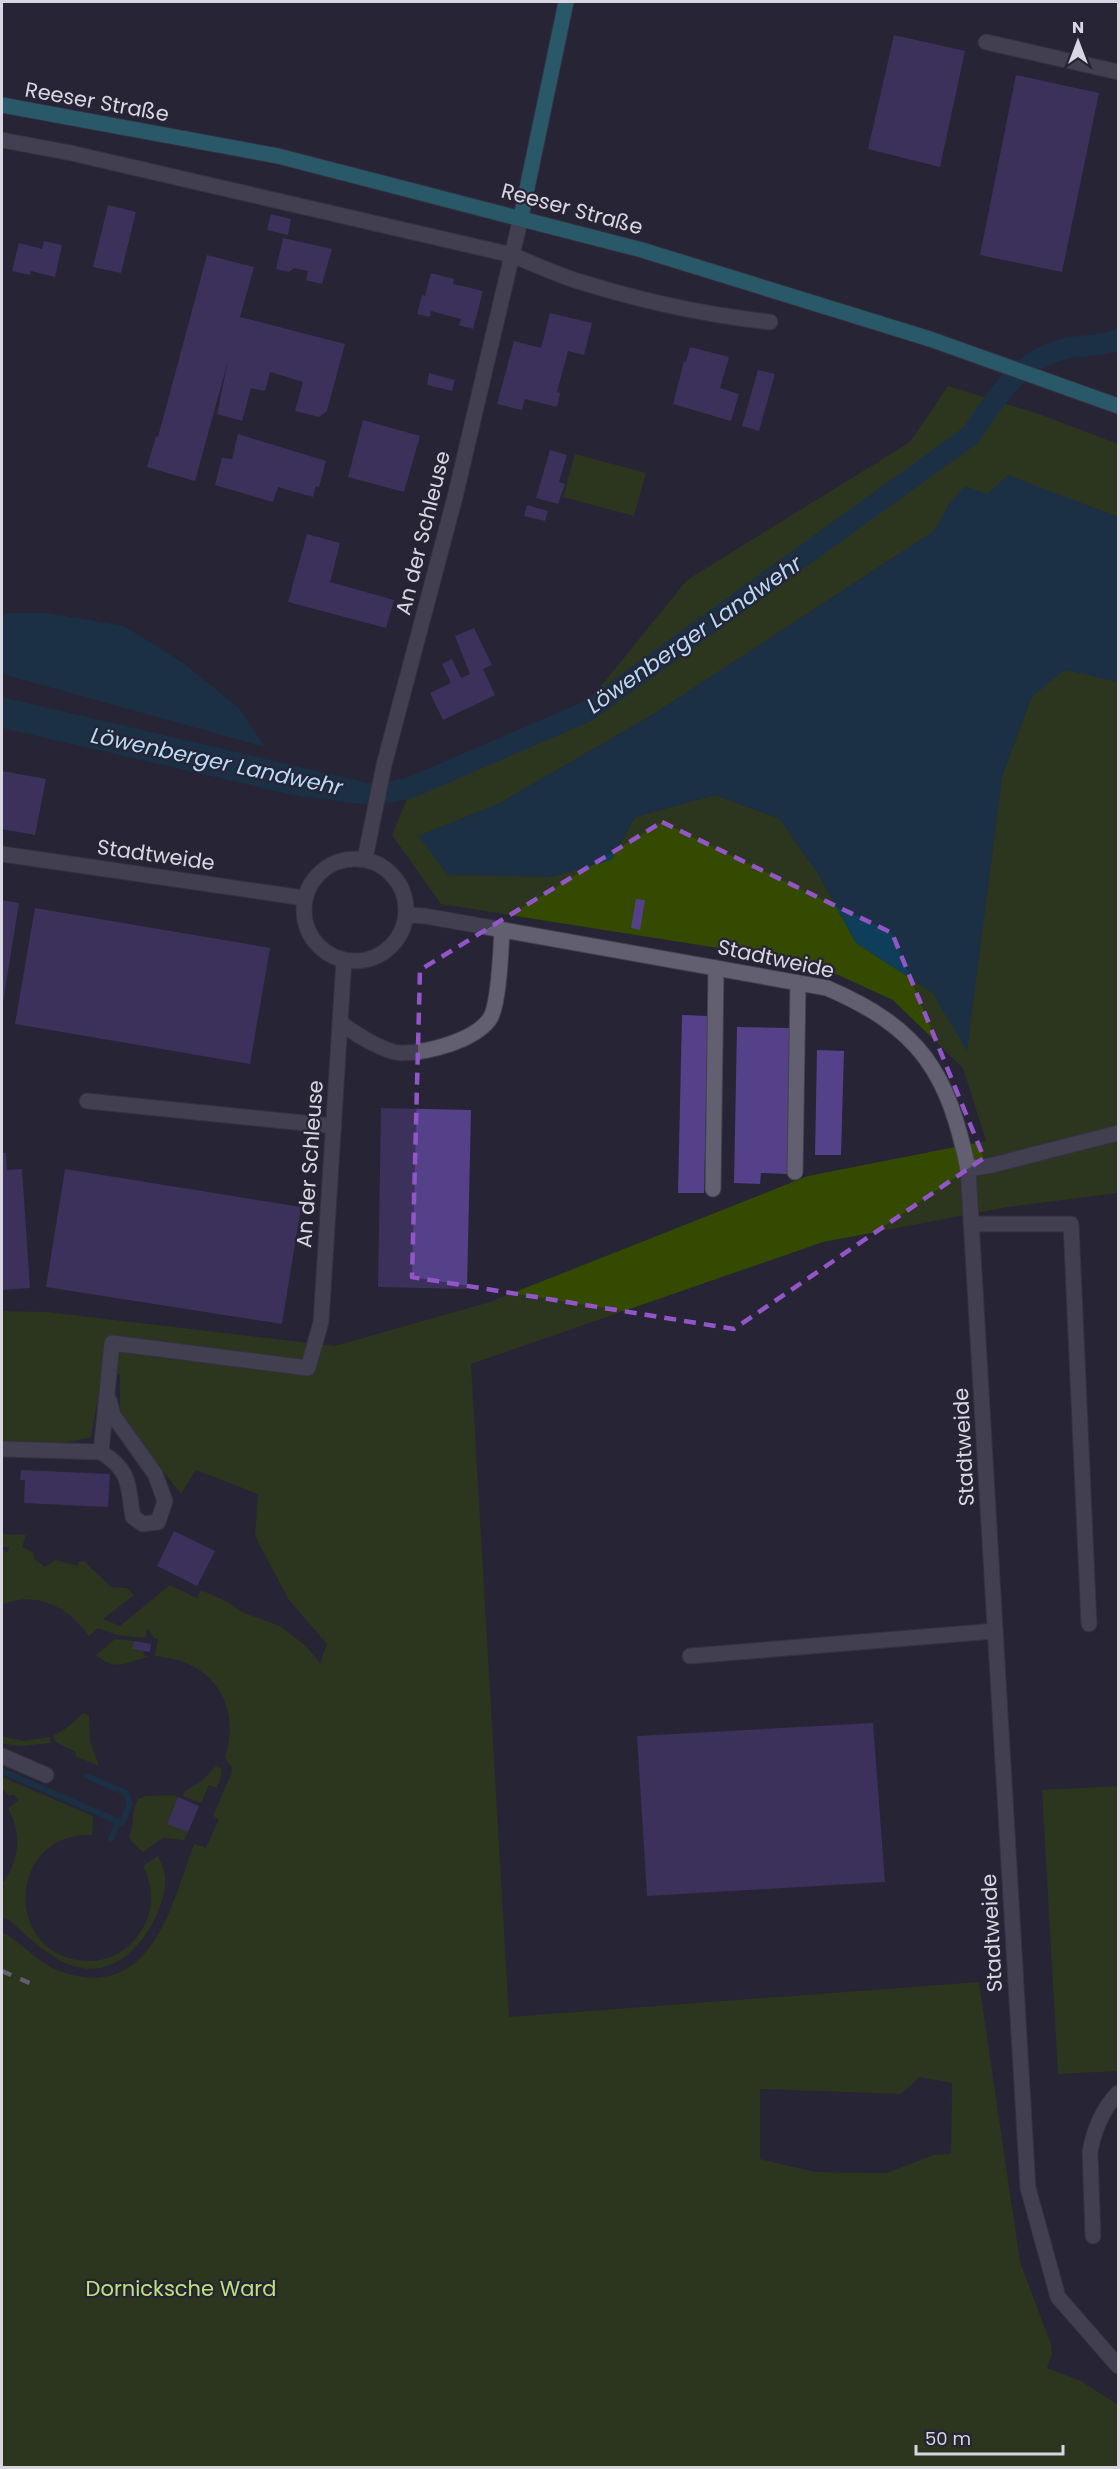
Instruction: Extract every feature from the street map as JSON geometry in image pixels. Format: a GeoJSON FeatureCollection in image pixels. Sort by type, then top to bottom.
{"type":"FeatureCollection","features":[{"type":"Feature","properties":{"kind":"main road"},"geometry":{"type":"LineString","coordinates":[[521,217],[566,2]]}},
{"type":"Feature","properties":{"kind":"main road","name":"Reeser Straße"},"geometry":{"type":"LineString","coordinates":[[2,105],[278,156],[521,217],[787,293],[1001,363],[1119,406]]}},
{"type":"Feature","properties":{"kind":"street"},"geometry":{"type":"LineString","coordinates":[[986,42],[1119,72]]}},
{"type":"Feature","properties":{"kind":"street"},"geometry":{"type":"LineString","coordinates":[[2,140],[70,153],[512,255],[580,282],[644,299],[728,318],[770,322]]}},
{"type":"Feature","properties":{"kind":"street","name":"An der Schleuse"},"geometry":{"type":"LineString","coordinates":[[365,859],[384,765],[455,497],[521,217]]}},
{"type":"Feature","properties":{"kind":"street","name":"Stadtweide"},"geometry":{"type":"LineString","coordinates":[[2,854],[304,898]]}},
{"type":"Feature","properties":{"kind":"street"},"geometry":{"type":"LineString","coordinates":[[349,858],[365,859],[380,864],[392,873],[406,900],[406,915],[403,929],[396,941],[385,951],[373,958],[359,961],[344,960],[329,955],[316,944],[305,922],[304,898],[315,877],[334,862],[349,858]]}},
{"type":"Feature","properties":{"kind":"street","name":"Stadtweide"},"geometry":{"type":"LineString","coordinates":[[406,915],[425,916],[827,988],[861,1003],[892,1023],[924,1053],[943,1085],[960,1130],[968,1169],[1028,2188],[1058,2297],[1119,2366]]}},
{"type":"Feature","properties":{"kind":"street"},"geometry":{"type":"LineString","coordinates":[[340,1022],[356,1036],[399,1053],[439,1047],[471,1036],[491,1019],[497,986],[502,930]]}},
{"type":"Feature","properties":{"kind":"street","name":"An der Schleuse"},"geometry":{"type":"LineString","coordinates":[[107,1394],[112,1342],[308,1368],[321,1322],[344,960]]}},
{"type":"Feature","properties":{"kind":"street"},"geometry":{"type":"LineString","coordinates":[[713,1189],[716,968]]}},
{"type":"Feature","properties":{"kind":"street"},"geometry":{"type":"LineString","coordinates":[[795,1172],[798,983]]}},
{"type":"Feature","properties":{"kind":"street"},"geometry":{"type":"LineString","coordinates":[[87,1101],[333,1126]]}},
{"type":"Feature","properties":{"kind":"street"},"geometry":{"type":"LineString","coordinates":[[968,1169],[1119,1133]]}},
{"type":"Feature","properties":{"kind":"street"},"geometry":{"type":"LineString","coordinates":[[971,1224],[1071,1224],[1089,1624]]}},
{"type":"Feature","properties":{"kind":"street"},"geometry":{"type":"LineString","coordinates":[[101,1452],[107,1394]]}},
{"type":"Feature","properties":{"kind":"street"},"geometry":{"type":"LineString","coordinates":[[2,1449],[101,1452],[117,1462],[128,1479],[133,1517],[143,1524],[158,1522],[165,1501],[155,1474],[113,1415],[107,1394]]}},
{"type":"Feature","properties":{"kind":"street"},"geometry":{"type":"LineString","coordinates":[[690,1656],[995,1631]]}},
{"type":"Feature","properties":{"kind":"street"},"geometry":{"type":"LineString","coordinates":[[2,1756],[46,1775]]}},
{"type":"Feature","properties":{"kind":"street"},"geometry":{"type":"LineString","coordinates":[[1093,2236],[1090,2152],[1092,2138],[1103,2112],[1119,2093]]}},
{"type":"Feature","properties":{"kind":"highlighted area"},"geometry":{"type":"Polygon","coordinates":[[[662,822],[892,933],[984,1158],[734,1329],[412,1277],[420,970],[662,822]]]}},
{"type":"Feature","properties":{"kind":"green space","name":"Dornicksche Ward"},"geometry":{"type":"Polygon","coordinates":[[[948,386],[1039,414],[1118,444],[1118,517],[1097,509],[987,494],[951,501],[934,531],[652,715],[500,803],[418,837],[611,860],[635,817],[715,795],[780,819],[819,875],[856,943],[932,992],[967,1049],[1002,776],[1032,696],[1065,669],[1118,682],[1118,1193],[1008,1207],[823,1242],[471,1364],[509,2017],[979,1982],[1020,2262],[1051,2344],[1052,2354],[1047,2368],[1081,2381],[1118,2405],[1118,2467],[2,2467],[2,1932],[45,1964],[62,1972],[92,1978],[117,1974],[137,1961],[153,1943],[166,1920],[194,1844],[206,1848],[219,1819],[213,1816],[232,1767],[225,1758],[229,1738],[229,1719],[218,1688],[207,1676],[192,1666],[175,1659],[155,1656],[158,1639],[154,1638],[147,1628],[146,1638],[117,1635],[98,1628],[89,1636],[72,1617],[51,1604],[27,1599],[2,1605],[2,1551],[8,1552],[9,1547],[2,1547],[2,1534],[26,1535],[22,1547],[34,1553],[34,1559],[45,1567],[55,1560],[78,1566],[79,1562],[84,1561],[111,1587],[127,1588],[134,1595],[103,1619],[120,1626],[170,1585],[197,1598],[201,1590],[228,1602],[242,1612],[280,1626],[307,1647],[320,1663],[327,1644],[289,1600],[255,1536],[258,1494],[196,1470],[181,1494],[138,1439],[120,1409],[120,1374],[102,1374],[91,1437],[69,1442],[2,1444],[2,1311],[47,1312],[335,1346],[490,1302],[808,1176],[986,1141],[963,1068],[893,1000],[812,963],[441,904],[392,835],[407,799],[563,733],[687,580],[910,442],[948,386]],[[920,2077],[901,2094],[760,2089],[760,2159],[815,2172],[887,2173],[933,2155],[951,2154],[952,2083],[920,2077]]]}},
{"type":"Feature","properties":{"kind":"green space"},"geometry":{"type":"Polygon","coordinates":[[[575,454],[646,473],[634,516],[563,497],[575,454]]]}},
{"type":"Feature","properties":{"kind":"green space"},"geometry":{"type":"Polygon","coordinates":[[[115,1639],[134,1641],[133,1649],[144,1651],[143,1655],[149,1657],[116,1665],[96,1655],[115,1639]]]}},
{"type":"Feature","properties":{"kind":"green space"},"geometry":{"type":"Polygon","coordinates":[[[83,1713],[89,1715],[90,1741],[99,1766],[75,1756],[76,1752],[55,1742],[53,1736],[68,1727],[83,1713]]]}},
{"type":"Feature","properties":{"kind":"green space"},"geometry":{"type":"Polygon","coordinates":[[[2,1736],[23,1741],[50,1737],[51,1743],[20,1746],[2,1744],[2,1736]]]}},
{"type":"Feature","properties":{"kind":"green space"},"geometry":{"type":"Polygon","coordinates":[[[217,1765],[221,1768],[222,1773],[217,1788],[209,1785],[201,1803],[183,1796],[185,1791],[202,1781],[217,1765]]]}},
{"type":"Feature","properties":{"kind":"green space"},"geometry":{"type":"Polygon","coordinates":[[[2,1777],[93,1816],[92,1835],[63,1839],[43,1853],[30,1874],[26,1897],[30,1921],[42,1942],[63,1956],[99,1960],[114,1956],[132,1943],[145,1924],[150,1907],[151,1890],[143,1866],[158,1856],[165,1878],[162,1901],[148,1931],[126,1956],[112,1964],[98,1968],[71,1965],[52,1955],[9,1920],[2,1917],[2,1890],[5,1886],[2,1884],[12,1866],[17,1847],[16,1828],[8,1809],[19,1800],[13,1794],[9,1796],[2,1788],[2,1777]]]}},
{"type":"Feature","properties":{"kind":"green space"},"geometry":{"type":"Polygon","coordinates":[[[1118,1786],[1118,2071],[1058,2074],[1042,1790],[1118,1786]]]}},
{"type":"Feature","properties":{"kind":"green space"},"geometry":{"type":"Polygon","coordinates":[[[174,1795],[178,1797],[167,1823],[188,1832],[184,1840],[163,1838],[143,1852],[130,1838],[138,1799],[145,1796],[174,1795]]]}},
{"type":"Feature","properties":{"kind":"water"},"geometry":{"type":"Polygon","coordinates":[[[1008,475],[1118,517],[1118,682],[1065,670],[1032,696],[1002,776],[967,1051],[932,992],[856,943],[819,875],[780,819],[715,795],[635,817],[611,860],[552,877],[448,875],[418,836],[500,803],[652,715],[934,531],[951,501],[965,486],[987,494],[1008,475]]]}},
{"type":"Feature","properties":{"kind":"water"},"geometry":{"type":"Polygon","coordinates":[[[5,613],[48,613],[124,626],[183,663],[239,708],[265,747],[2,674],[2,620],[5,613]]]}},
{"type":"Feature","properties":{"kind":"water"},"geometry":{"type":"Polygon","coordinates":[[[2,697],[364,782],[359,801],[302,797],[2,728],[2,697]]]}},
{"type":"Feature","properties":{"kind":"building"},"geometry":{"type":"Polygon","coordinates":[[[894,35],[965,51],[940,167],[868,149],[894,35]]]}},
{"type":"Feature","properties":{"kind":"building"},"geometry":{"type":"Polygon","coordinates":[[[1016,75],[1099,93],[1062,272],[980,255],[1016,75]]]}},
{"type":"Feature","properties":{"kind":"building"},"geometry":{"type":"Polygon","coordinates":[[[108,205],[136,212],[121,273],[93,267],[108,205]]]}},
{"type":"Feature","properties":{"kind":"building"},"geometry":{"type":"Polygon","coordinates":[[[271,214],[291,219],[288,235],[267,230],[271,214]]]}},
{"type":"Feature","properties":{"kind":"building"},"geometry":{"type":"Polygon","coordinates":[[[283,238],[332,249],[322,284],[306,280],[308,271],[294,268],[289,272],[276,269],[283,238]]]}},
{"type":"Feature","properties":{"kind":"building"},"geometry":{"type":"Polygon","coordinates":[[[44,241],[62,245],[55,277],[31,271],[30,275],[12,271],[19,243],[42,249],[44,241]]]}},
{"type":"Feature","properties":{"kind":"building"},"geometry":{"type":"Polygon","coordinates":[[[207,255],[254,267],[240,317],[345,344],[327,411],[319,417],[295,411],[303,382],[270,372],[265,391],[251,388],[242,421],[217,414],[228,361],[195,481],[147,467],[156,436],[158,437],[207,255]]]}},
{"type":"Feature","properties":{"kind":"building"},"geometry":{"type":"Polygon","coordinates":[[[431,273],[454,279],[453,284],[483,291],[473,329],[459,325],[461,319],[431,311],[430,317],[417,314],[431,273]]]}},
{"type":"Feature","properties":{"kind":"building"},"geometry":{"type":"Polygon","coordinates":[[[550,313],[592,323],[584,355],[568,351],[557,392],[560,393],[557,407],[525,399],[522,410],[497,404],[514,341],[541,348],[550,313]]]}},
{"type":"Feature","properties":{"kind":"building"},"geometry":{"type":"Polygon","coordinates":[[[690,347],[729,357],[720,388],[739,394],[731,421],[673,404],[690,347]]]}},
{"type":"Feature","properties":{"kind":"building"},"geometry":{"type":"Polygon","coordinates":[[[758,370],[775,374],[759,431],[742,426],[758,370]]]}},
{"type":"Feature","properties":{"kind":"building"},"geometry":{"type":"Polygon","coordinates":[[[429,373],[455,380],[452,391],[427,385],[429,373]]]}},
{"type":"Feature","properties":{"kind":"building"},"geometry":{"type":"Polygon","coordinates":[[[363,420],[420,436],[404,492],[348,477],[363,420]]]}},
{"type":"Feature","properties":{"kind":"building"},"geometry":{"type":"Polygon","coordinates":[[[238,434],[326,461],[319,487],[316,486],[313,497],[278,487],[273,502],[215,485],[222,458],[232,459],[238,434]]]}},
{"type":"Feature","properties":{"kind":"building"},"geometry":{"type":"Polygon","coordinates":[[[550,450],[567,455],[559,482],[565,484],[558,504],[536,498],[550,450]]]}},
{"type":"Feature","properties":{"kind":"building"},"geometry":{"type":"Polygon","coordinates":[[[527,505],[548,511],[545,521],[524,516],[527,505]]]}},
{"type":"Feature","properties":{"kind":"building"},"geometry":{"type":"Polygon","coordinates":[[[307,534],[340,543],[330,582],[394,600],[386,628],[288,602],[307,534]]]}},
{"type":"Feature","properties":{"kind":"building"},"geometry":{"type":"Polygon","coordinates":[[[474,628],[492,665],[483,669],[495,695],[443,720],[430,693],[451,683],[442,664],[452,659],[461,678],[470,674],[455,636],[474,628]]]}},
{"type":"Feature","properties":{"kind":"building"},"geometry":{"type":"Polygon","coordinates":[[[2,771],[46,779],[35,835],[2,829],[2,771]]]}},
{"type":"Feature","properties":{"kind":"building"},"geometry":{"type":"Polygon","coordinates":[[[636,899],[645,900],[640,930],[631,928],[636,899]]]}},
{"type":"Feature","properties":{"kind":"building"},"geometry":{"type":"Polygon","coordinates":[[[2,900],[19,903],[3,1002],[2,1002],[2,900]]]}},
{"type":"Feature","properties":{"kind":"building"},"geometry":{"type":"Polygon","coordinates":[[[35,908],[270,948],[250,1064],[15,1024],[35,908]]]}},
{"type":"Feature","properties":{"kind":"building"},"geometry":{"type":"Polygon","coordinates":[[[682,1015],[708,1016],[704,1193],[678,1193],[682,1015]]]}},
{"type":"Feature","properties":{"kind":"building"},"geometry":{"type":"Polygon","coordinates":[[[737,1027],[790,1028],[787,1174],[761,1173],[760,1184],[734,1183],[737,1027]]]}},
{"type":"Feature","properties":{"kind":"building"},"geometry":{"type":"Polygon","coordinates":[[[817,1050],[844,1051],[841,1155],[815,1155],[817,1050]]]}},
{"type":"Feature","properties":{"kind":"building"},"geometry":{"type":"Polygon","coordinates":[[[381,1108],[471,1110],[467,1289],[378,1287],[381,1108]]]}},
{"type":"Feature","properties":{"kind":"building"},"geometry":{"type":"Polygon","coordinates":[[[2,1153],[6,1153],[7,1170],[22,1169],[30,1288],[2,1290],[2,1153]]]}},
{"type":"Feature","properties":{"kind":"building"},"geometry":{"type":"Polygon","coordinates":[[[65,1169],[301,1207],[282,1324],[46,1287],[65,1169]]]}},
{"type":"Feature","properties":{"kind":"building"},"geometry":{"type":"Polygon","coordinates":[[[21,1470],[110,1474],[108,1507],[24,1503],[25,1480],[20,1480],[21,1470]]]}},
{"type":"Feature","properties":{"kind":"building"},"geometry":{"type":"Polygon","coordinates":[[[174,1531],[215,1551],[197,1586],[157,1566],[174,1531]]]}},
{"type":"Feature","properties":{"kind":"building"},"geometry":{"type":"Polygon","coordinates":[[[134,1641],[151,1644],[150,1652],[132,1649],[134,1641]]]}},
{"type":"Feature","properties":{"kind":"building"},"geometry":{"type":"Polygon","coordinates":[[[873,1723],[885,1882],[647,1896],[637,1736],[873,1723]]]}},
{"type":"Feature","properties":{"kind":"building"},"geometry":{"type":"Polygon","coordinates":[[[178,1797],[199,1806],[188,1832],[167,1824],[178,1797]]]}},
{"type":"Feature","properties":{"kind":"waterway","name":"Löwenberger Landwehr"},"geometry":{"type":"LineString","coordinates":[[334,790],[376,794],[417,785],[588,711],[971,435],[999,394],[1021,371],[1048,354],[1118,340]]}},
{"type":"Feature","properties":{"kind":"waterway"},"geometry":{"type":"LineString","coordinates":[[2,1771],[122,1823],[130,1804],[126,1793],[87,1776]]}},
{"type":"Feature","properties":{"kind":"waterway"},"geometry":{"type":"LineString","coordinates":[[111,1839],[118,1821]]}},
{"type":"Feature","properties":{"kind":"railway"},"geometry":{"type":"LineString","coordinates":[[2,1971],[34,1985]]}}]}
